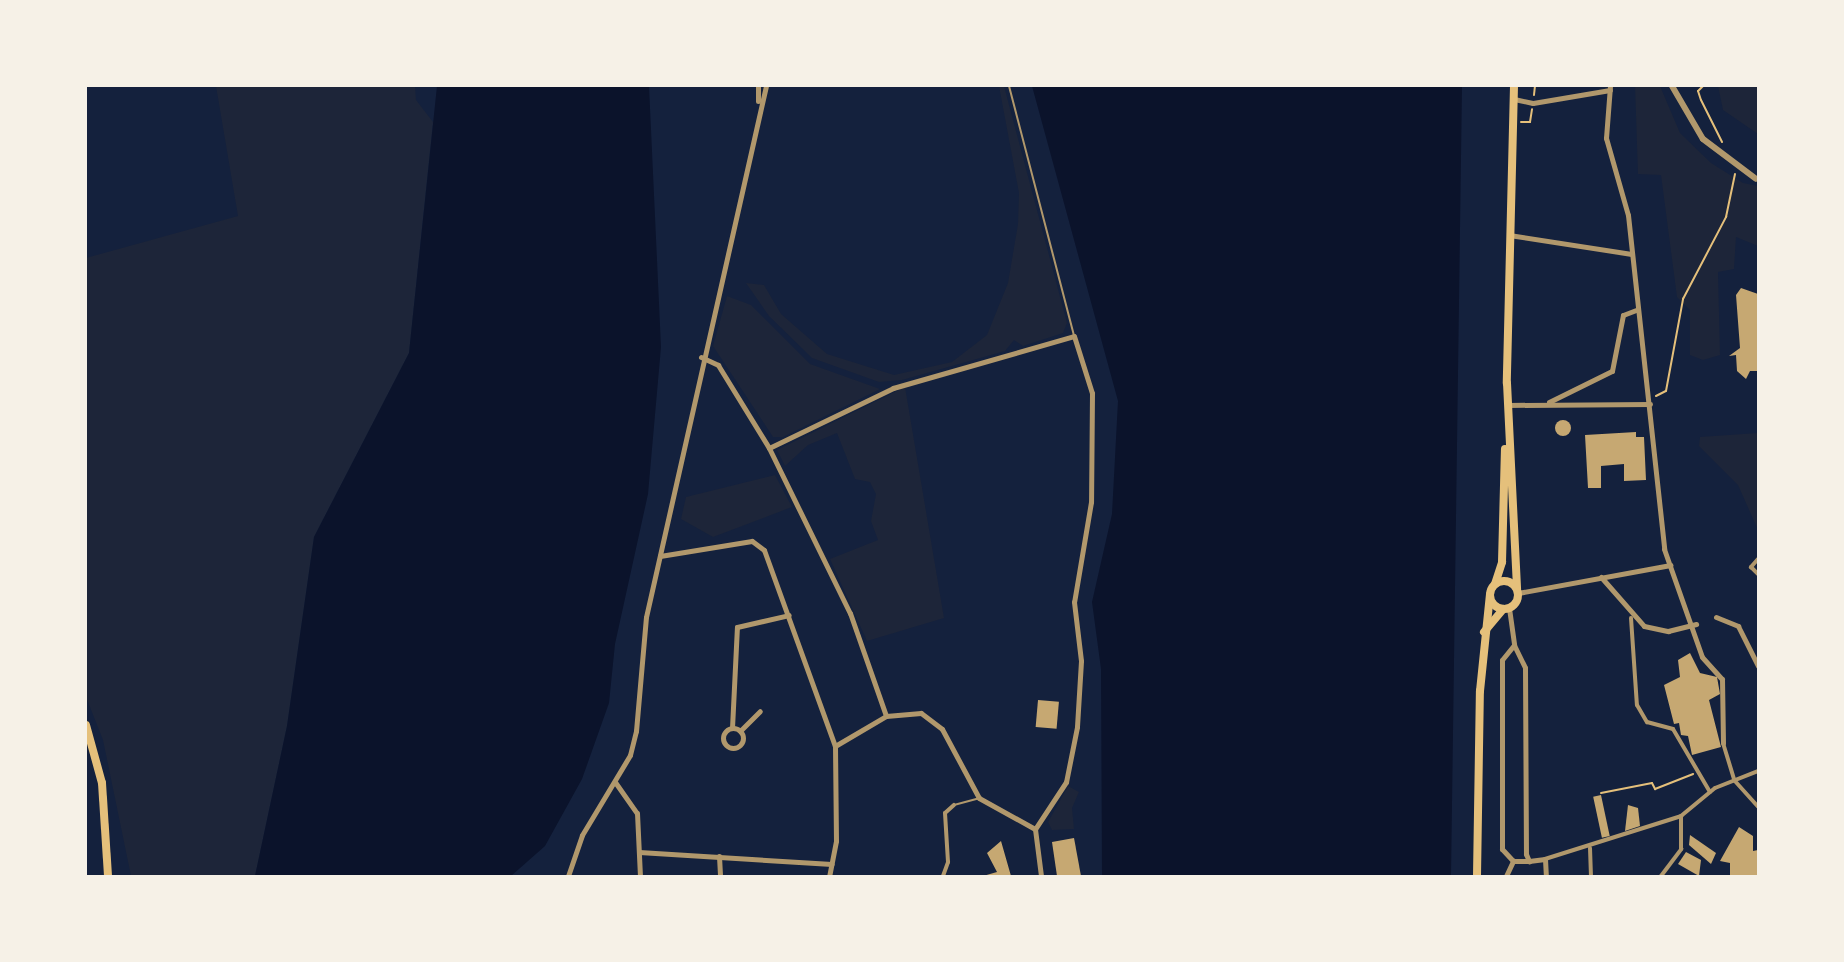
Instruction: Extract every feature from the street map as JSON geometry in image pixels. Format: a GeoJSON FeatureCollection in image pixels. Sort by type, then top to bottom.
{"type":"FeatureCollection","features":[{"type":"Feature","properties":{"kind":"main road"},"geometry":{"type":"LineString","coordinates":[[1477,876],[1483,633],[1490,595],[1502,562],[1514,86]]}},
{"type":"Feature","properties":{"kind":"main road"},"geometry":{"type":"LineString","coordinates":[[1483,633],[1506,609],[1518,591],[1514,567],[1507,405]]}},
{"type":"Feature","properties":{"kind":"main road"},"geometry":{"type":"LineString","coordinates":[[1495,584],[1507,581],[1518,591]]}},
{"type":"Feature","properties":{"kind":"main road"},"geometry":{"type":"LineString","coordinates":[[1490,595],[1506,609]]}},
{"type":"Feature","properties":{"kind":"main road"},"geometry":{"type":"LineString","coordinates":[[86,725],[102,783],[108,876]]}},
{"type":"Feature","properties":{"kind":"street"},"geometry":{"type":"LineString","coordinates":[[758,86],[758,106]]}},
{"type":"Feature","properties":{"kind":"street"},"geometry":{"type":"LineString","coordinates":[[568,876],[582,835],[615,782],[636,732],[646,617],[701,357],[758,106],[766,86]]}},
{"type":"Feature","properties":{"kind":"street"},"geometry":{"type":"LineString","coordinates":[[1672,86],[1703,140],[1756,179]]}},
{"type":"Feature","properties":{"kind":"street"},"geometry":{"type":"LineString","coordinates":[[1514,99],[1533,103],[1610,88],[1606,138],[1628,215],[1636,310],[1646,340],[1660,523],[1670,565],[1694,625],[1702,657],[1722,679],[1724,743],[1734,780],[1758,807]]}},
{"type":"Feature","properties":{"kind":"street"},"geometry":{"type":"LineString","coordinates":[[1509,235],[1632,254]]}},
{"type":"Feature","properties":{"kind":"street"},"geometry":{"type":"LineString","coordinates":[[1548,402],[1612,371],[1623,315],[1636,310]]}},
{"type":"Feature","properties":{"kind":"street"},"geometry":{"type":"LineString","coordinates":[[769,448],[893,388],[1074,336],[1092,393],[1091,502],[1074,602],[1081,661],[1077,727],[1066,782],[1035,829],[1041,876]]}},
{"type":"Feature","properties":{"kind":"street"},"geometry":{"type":"LineString","coordinates":[[701,357],[718,364],[769,448],[850,613],[886,716]]}},
{"type":"Feature","properties":{"kind":"street"},"geometry":{"type":"LineString","coordinates":[[1507,405],[1548,402],[1650,404]]}},
{"type":"Feature","properties":{"kind":"street"},"geometry":{"type":"LineString","coordinates":[[660,556],[752,541],[764,550],[835,746],[832,864],[829,876]]}},
{"type":"Feature","properties":{"kind":"street"},"geometry":{"type":"LineString","coordinates":[[1758,559],[1751,567],[1758,574]]}},
{"type":"Feature","properties":{"kind":"street"},"geometry":{"type":"LineString","coordinates":[[1518,591],[1670,565]]}},
{"type":"Feature","properties":{"kind":"street"},"geometry":{"type":"LineString","coordinates":[[1601,578],[1631,618],[1637,705],[1647,723],[1674,729],[1710,792]]}},
{"type":"Feature","properties":{"kind":"street"},"geometry":{"type":"LineString","coordinates":[[1506,609],[1514,645],[1525,668],[1528,861]]}},
{"type":"Feature","properties":{"kind":"street"},"geometry":{"type":"LineString","coordinates":[[760,711],[740,731],[741,744],[729,747],[722,737],[732,728],[737,627],[789,615]]}},
{"type":"Feature","properties":{"kind":"street"},"geometry":{"type":"LineString","coordinates":[[1716,617],[1738,626],[1758,666]]}},
{"type":"Feature","properties":{"kind":"street"},"geometry":{"type":"LineString","coordinates":[[1631,618],[1668,631],[1694,625]]}},
{"type":"Feature","properties":{"kind":"street"},"geometry":{"type":"LineString","coordinates":[[1514,645],[1505,652],[1501,678],[1502,849],[1514,861],[1545,860],[1590,848],[1681,816],[1710,792],[1758,771]]}},
{"type":"Feature","properties":{"kind":"street"},"geometry":{"type":"LineString","coordinates":[[835,746],[886,716],[921,714],[942,729],[979,798],[1035,829]]}},
{"type":"Feature","properties":{"kind":"street"},"geometry":{"type":"LineString","coordinates":[[732,728],[740,731]]}},
{"type":"Feature","properties":{"kind":"street"},"geometry":{"type":"LineString","coordinates":[[615,782],[637,813],[640,876]]}},
{"type":"Feature","properties":{"kind":"street"},"geometry":{"type":"LineString","coordinates":[[943,876],[948,862],[945,813],[954,805]]}},
{"type":"Feature","properties":{"kind":"street"},"geometry":{"type":"LineString","coordinates":[[1661,876],[1681,849],[1681,816]]}},
{"type":"Feature","properties":{"kind":"street"},"geometry":{"type":"LineString","coordinates":[[1590,848],[1591,876]]}},
{"type":"Feature","properties":{"kind":"street"},"geometry":{"type":"LineString","coordinates":[[639,852],[832,864]]}},
{"type":"Feature","properties":{"kind":"street"},"geometry":{"type":"LineString","coordinates":[[719,856],[720,876]]}},
{"type":"Feature","properties":{"kind":"street"},"geometry":{"type":"LineString","coordinates":[[1545,860],[1546,876]]}},
{"type":"Feature","properties":{"kind":"street"},"geometry":{"type":"LineString","coordinates":[[1506,876],[1514,861]]}},
{"type":"Feature","properties":{"kind":"lane"},"geometry":{"type":"LineString","coordinates":[[1010,86],[1074,336]]}},
{"type":"Feature","properties":{"kind":"lane"},"geometry":{"type":"LineString","coordinates":[[954,805],[979,798]]}},
{"type":"Feature","properties":{"kind":"path"},"geometry":{"type":"LineString","coordinates":[[1650,396],[1666,391],[1683,299],[1731,202]]}},
{"type":"Feature","properties":{"kind":"path"},"geometry":{"type":"LineString","coordinates":[[1601,793],[1652,783],[1655,789],[1698,772]]}},
{"type":"Feature","properties":{"kind":"shaded area"},"geometry":{"type":"Polygon","coordinates":[[[216,86],[415,86],[416,100],[433,122],[409,353],[314,537],[287,726],[255,876],[131,876],[103,740],[86,697],[86,258],[238,216],[216,86]]]}},
{"type":"Feature","properties":{"kind":"shaded area"},"geometry":{"type":"Polygon","coordinates":[[[437,86],[649,86],[661,347],[648,494],[615,644],[609,703],[582,779],[545,846],[511,876],[255,876],[287,726],[314,537],[409,353],[437,86]]]}},
{"type":"Feature","properties":{"kind":"shaded area"},"geometry":{"type":"Polygon","coordinates":[[[999,86],[1004,86],[1067,323],[1063,333],[1023,346],[1014,340],[1005,351],[902,380],[879,382],[812,358],[769,316],[746,283],[764,285],[781,314],[827,354],[894,375],[952,362],[987,335],[1008,283],[1018,224],[1019,193],[999,86]]]}},
{"type":"Feature","properties":{"kind":"shaded area"},"geometry":{"type":"Polygon","coordinates":[[[1032,86],[1462,86],[1451,876],[1102,876],[1101,669],[1092,602],[1112,514],[1118,401],[1032,86]]]}},
{"type":"Feature","properties":{"kind":"shaded area"},"geometry":{"type":"Polygon","coordinates":[[[1635,86],[1660,86],[1680,133],[1711,163],[1743,183],[1758,186],[1758,246],[1736,237],[1734,269],[1718,272],[1720,355],[1703,360],[1690,355],[1690,310],[1677,297],[1661,175],[1638,174],[1635,86]]]}},
{"type":"Feature","properties":{"kind":"shaded area"},"geometry":{"type":"Polygon","coordinates":[[[1718,86],[1758,86],[1758,134],[1723,110],[1718,86]]]}},
{"type":"Feature","properties":{"kind":"shaded area"},"geometry":{"type":"Polygon","coordinates":[[[727,296],[751,305],[810,364],[880,389],[783,437],[773,437],[713,346],[727,296]]]}},
{"type":"Feature","properties":{"kind":"shaded area"},"geometry":{"type":"Polygon","coordinates":[[[905,387],[944,618],[867,641],[830,559],[878,540],[871,521],[876,494],[870,482],[855,479],[837,433],[808,445],[785,466],[777,450],[905,387]]]}},
{"type":"Feature","properties":{"kind":"shaded area"},"geometry":{"type":"Polygon","coordinates":[[[1758,433],[1758,530],[1738,485],[1699,446],[1700,437],[1758,433]]]}},
{"type":"Feature","properties":{"kind":"shaded area"},"geometry":{"type":"Polygon","coordinates":[[[775,475],[792,507],[713,537],[681,519],[686,497],[775,475]]]}},
{"type":"Feature","properties":{"kind":"shaded area"},"geometry":{"type":"Polygon","coordinates":[[[1068,786],[1079,792],[1072,808],[1074,829],[1052,830],[1048,822],[1068,786]]]}},
{"type":"Feature","properties":{"kind":"building"},"geometry":{"type":"Polygon","coordinates":[[[1741,288],[1758,294],[1758,371],[1750,371],[1746,379],[1737,371],[1736,355],[1729,356],[1740,348],[1736,295],[1741,288]]]}},
{"type":"Feature","properties":{"kind":"building"},"geometry":{"type":"Polygon","coordinates":[[[1563,420],[1569,422],[1571,428],[1569,434],[1563,436],[1557,434],[1555,428],[1557,422],[1563,420]]]}},
{"type":"Feature","properties":{"kind":"building"},"geometry":{"type":"Polygon","coordinates":[[[1636,432],[1636,437],[1644,437],[1646,480],[1624,481],[1624,464],[1601,466],[1601,488],[1588,488],[1585,435],[1636,432]]]}},
{"type":"Feature","properties":{"kind":"building"},"geometry":{"type":"Polygon","coordinates":[[[1690,653],[1700,673],[1717,677],[1720,694],[1709,700],[1721,747],[1692,755],[1688,736],[1681,735],[1679,723],[1674,724],[1664,685],[1680,677],[1678,660],[1690,653]]]}},
{"type":"Feature","properties":{"kind":"building"},"geometry":{"type":"Polygon","coordinates":[[[1038,700],[1059,702],[1057,729],[1036,727],[1038,700]]]}},
{"type":"Feature","properties":{"kind":"building"},"geometry":{"type":"Polygon","coordinates":[[[1601,795],[1610,836],[1602,838],[1593,797],[1601,795]]]}},
{"type":"Feature","properties":{"kind":"building"},"geometry":{"type":"Polygon","coordinates":[[[1628,805],[1638,808],[1640,826],[1625,831],[1628,805]]]}},
{"type":"Feature","properties":{"kind":"building"},"geometry":{"type":"Polygon","coordinates":[[[1739,827],[1753,836],[1753,851],[1758,850],[1758,876],[1730,876],[1730,863],[1720,861],[1739,827]]]}},
{"type":"Feature","properties":{"kind":"building"},"geometry":{"type":"Polygon","coordinates":[[[1690,835],[1716,853],[1711,864],[1689,845],[1690,835]]]}},
{"type":"Feature","properties":{"kind":"building"},"geometry":{"type":"Polygon","coordinates":[[[1074,838],[1081,876],[1057,876],[1052,842],[1074,838]]]}},
{"type":"Feature","properties":{"kind":"building"},"geometry":{"type":"Polygon","coordinates":[[[1001,841],[1011,876],[983,876],[997,872],[987,853],[1001,841]]]}},
{"type":"Feature","properties":{"kind":"building"},"geometry":{"type":"Polygon","coordinates":[[[1686,852],[1701,860],[1699,876],[1678,864],[1686,852]]]}}]}
